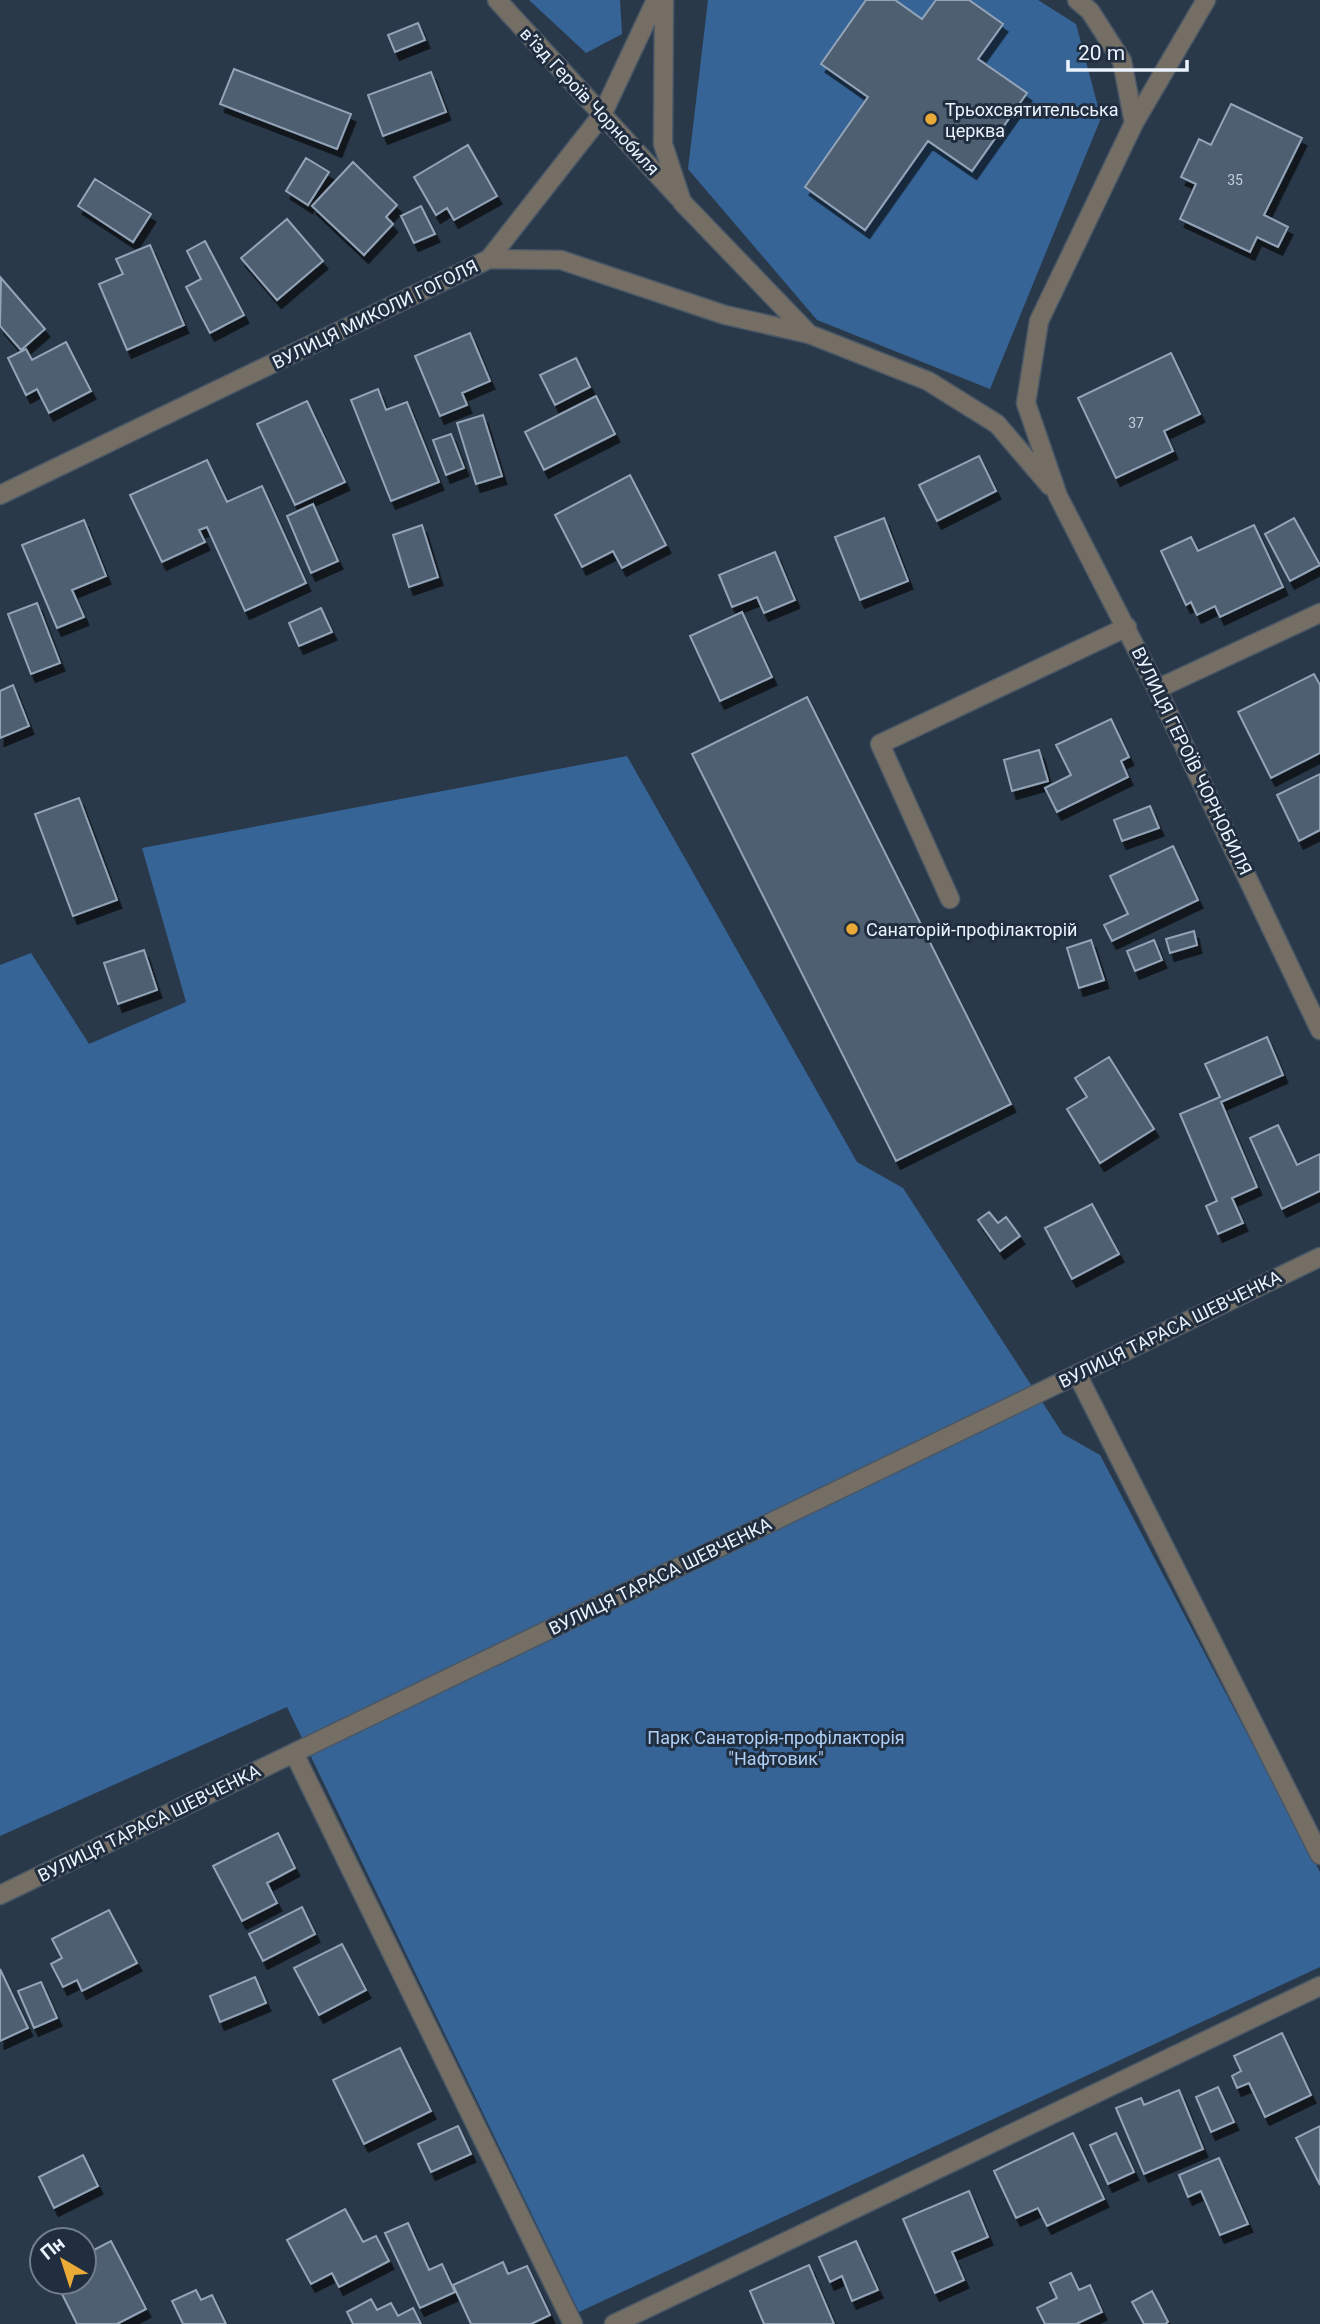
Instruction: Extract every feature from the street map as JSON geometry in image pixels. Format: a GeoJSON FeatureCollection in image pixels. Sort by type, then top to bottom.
{"type":"FeatureCollection","features":[{"type":"Feature","properties":{"kind":"street","name":"вʼїзд Героїв Чорнобиля"},"geometry":{"type":"LineString","coordinates":[[497,0],[682,202]]}},
{"type":"Feature","properties":{"kind":"street"},"geometry":{"type":"LineString","coordinates":[[489,259],[601,114],[656,0]]}},
{"type":"Feature","properties":{"kind":"street","name":"ВУЛИЦЯ ГЕРОЇВ ЧОРНОБИЛЯ"},"geometry":{"type":"LineString","coordinates":[[664,0],[663,144],[682,202],[809,334],[928,381],[997,424],[1058,496]]}},
{"type":"Feature","properties":{"kind":"street"},"geometry":{"type":"LineString","coordinates":[[1077,0],[1090,11],[1122,61],[1134,123]]}},
{"type":"Feature","properties":{"kind":"street"},"geometry":{"type":"LineString","coordinates":[[1134,123],[1206,0]]}},
{"type":"Feature","properties":{"kind":"street","name":"ВУЛИЦЯ ГЕРОЇВ ЧОРНОБИЛЯ"},"geometry":{"type":"LineString","coordinates":[[1134,123],[1039,321],[1026,403],[1058,496],[1127,627],[1320,1030]]}},
{"type":"Feature","properties":{"kind":"street","name":"ВУЛИЦЯ МИКОЛИ ГОГОЛЯ"},"geometry":{"type":"LineString","coordinates":[[0,495],[489,259],[561,260],[724,315],[809,334]]}},
{"type":"Feature","properties":{"kind":"street"},"geometry":{"type":"LineString","coordinates":[[1157,689],[1320,613]]}},
{"type":"Feature","properties":{"kind":"street"},"geometry":{"type":"LineString","coordinates":[[950,899],[880,744],[1127,627]]}},
{"type":"Feature","properties":{"kind":"street","name":"ВУЛИЦЯ ТАРАСА ШЕВЧЕНКА"},"geometry":{"type":"LineString","coordinates":[[0,1895],[1320,1257]]}},
{"type":"Feature","properties":{"kind":"street"},"geometry":{"type":"LineString","coordinates":[[1077,1374],[1320,1856]]}},
{"type":"Feature","properties":{"kind":"street"},"geometry":{"type":"LineString","coordinates":[[294,1753],[573,2324]]}},
{"type":"Feature","properties":{"kind":"street"},"geometry":{"type":"LineString","coordinates":[[614,2324],[1320,1986]]}},
{"type":"Feature","properties":{"kind":"green space"},"geometry":{"type":"Polygon","coordinates":[[[529,0],[620,0],[622,34],[586,53],[529,0]]]}},
{"type":"Feature","properties":{"kind":"green space"},"geometry":{"type":"Polygon","coordinates":[[[708,0],[1038,0],[1076,24],[1101,118],[990,389],[817,320],[688,169],[708,0]]]}},
{"type":"Feature","properties":{"kind":"green space","name":"Парк Санаторія-профілакторія \"Нафтовик\""},"geometry":{"type":"Polygon","coordinates":[[[627,756],[857,1162],[903,1188],[1063,1434],[1100,1455],[1320,1872],[1320,1967],[579,2312],[287,1707],[0,1836],[0,965],[31,953],[89,1044],[186,1002],[142,848],[627,756]]]}},
{"type":"Feature","properties":{"kind":"building","name":"Трьохсвятительська церква"},"geometry":{"type":"Polygon","coordinates":[[[866,0],[895,0],[922,19],[936,0],[969,0],[1003,24],[978,59],[1027,93],[972,171],[928,141],[865,230],[805,187],[868,97],[821,64],[866,0]]]}},
{"type":"Feature","properties":{"kind":"building"},"geometry":{"type":"Polygon","coordinates":[[[418,23],[425,40],[395,52],[388,35],[418,23]]]}},
{"type":"Feature","properties":{"kind":"building"},"geometry":{"type":"Polygon","coordinates":[[[234,69],[351,114],[337,149],[220,104],[234,69]]]}},
{"type":"Feature","properties":{"kind":"building"},"geometry":{"type":"Polygon","coordinates":[[[431,72],[446,112],[383,136],[368,95],[431,72]]]}},
{"type":"Feature","properties":{"kind":"building"},"geometry":{"type":"Polygon","coordinates":[[[1231,104],[1302,138],[1264,215],[1288,227],[1278,247],[1257,237],[1250,252],[1180,219],[1196,184],[1181,177],[1199,139],[1211,145],[1231,104]]]}},
{"type":"Feature","properties":{"kind":"building"},"geometry":{"type":"Polygon","coordinates":[[[468,145],[497,196],[454,220],[447,208],[436,215],[414,177],[468,145]]]}},
{"type":"Feature","properties":{"kind":"building"},"geometry":{"type":"Polygon","coordinates":[[[306,158],[329,172],[308,205],[286,191],[306,158]]]}},
{"type":"Feature","properties":{"kind":"building"},"geometry":{"type":"Polygon","coordinates":[[[353,162],[397,205],[386,217],[393,224],[364,255],[312,206],[353,162]]]}},
{"type":"Feature","properties":{"kind":"building"},"geometry":{"type":"Polygon","coordinates":[[[95,179],[151,214],[133,242],[78,206],[95,179]]]}},
{"type":"Feature","properties":{"kind":"building"},"geometry":{"type":"Polygon","coordinates":[[[421,206],[435,234],[414,243],[401,216],[421,206]]]}},
{"type":"Feature","properties":{"kind":"building"},"geometry":{"type":"Polygon","coordinates":[[[287,219],[323,261],[277,300],[241,258],[287,219]]]}},
{"type":"Feature","properties":{"kind":"building"},"geometry":{"type":"Polygon","coordinates":[[[205,241],[244,315],[210,333],[186,287],[201,279],[187,251],[205,241]]]}},
{"type":"Feature","properties":{"kind":"building"},"geometry":{"type":"Polygon","coordinates":[[[150,245],[184,325],[127,350],[99,284],[123,274],[116,259],[150,245]]]}},
{"type":"Feature","properties":{"kind":"building"},"geometry":{"type":"Polygon","coordinates":[[[1,278],[45,329],[21,350],[0,326],[1,278]]]}},
{"type":"Feature","properties":{"kind":"building"},"geometry":{"type":"Polygon","coordinates":[[[470,333],[490,381],[462,393],[467,405],[440,416],[415,356],[470,333]]]}},
{"type":"Feature","properties":{"kind":"building"},"geometry":{"type":"Polygon","coordinates":[[[66,342],[91,391],[49,413],[37,389],[26,395],[8,358],[26,349],[32,360],[66,342]]]}},
{"type":"Feature","properties":{"kind":"building"},"geometry":{"type":"Polygon","coordinates":[[[1171,353],[1200,414],[1164,431],[1173,451],[1116,478],[1078,398],[1171,353]]]}},
{"type":"Feature","properties":{"kind":"building"},"geometry":{"type":"Polygon","coordinates":[[[576,358],[590,387],[555,405],[540,375],[576,358]]]}},
{"type":"Feature","properties":{"kind":"building"},"geometry":{"type":"Polygon","coordinates":[[[378,389],[386,410],[407,402],[439,482],[391,501],[351,400],[378,389]]]}},
{"type":"Feature","properties":{"kind":"building"},"geometry":{"type":"Polygon","coordinates":[[[596,396],[615,434],[544,470],[525,432],[596,396]]]}},
{"type":"Feature","properties":{"kind":"building"},"geometry":{"type":"Polygon","coordinates":[[[307,401],[345,482],[295,505],[257,424],[307,401]]]}},
{"type":"Feature","properties":{"kind":"building"},"geometry":{"type":"Polygon","coordinates":[[[483,415],[502,476],[476,484],[457,423],[483,415]]]}},
{"type":"Feature","properties":{"kind":"building"},"geometry":{"type":"Polygon","coordinates":[[[451,434],[464,468],[446,475],[433,440],[451,434]]]}},
{"type":"Feature","properties":{"kind":"building"},"geometry":{"type":"Polygon","coordinates":[[[979,456],[996,491],[937,521],[919,485],[979,456]]]}},
{"type":"Feature","properties":{"kind":"building"},"geometry":{"type":"Polygon","coordinates":[[[207,460],[227,502],[262,486],[306,583],[245,611],[207,527],[199,530],[205,542],[162,562],[130,495],[207,460]]]}},
{"type":"Feature","properties":{"kind":"building"},"geometry":{"type":"Polygon","coordinates":[[[630,475],[666,545],[622,568],[613,551],[582,567],[555,515],[630,475]]]}},
{"type":"Feature","properties":{"kind":"building"},"geometry":{"type":"Polygon","coordinates":[[[313,504],[338,561],[311,573],[287,516],[313,504]]]}},
{"type":"Feature","properties":{"kind":"building"},"geometry":{"type":"Polygon","coordinates":[[[884,518],[908,581],[860,600],[835,537],[884,518]]]}},
{"type":"Feature","properties":{"kind":"building"},"geometry":{"type":"Polygon","coordinates":[[[1294,518],[1320,565],[1290,581],[1265,534],[1294,518]]]}},
{"type":"Feature","properties":{"kind":"building"},"geometry":{"type":"Polygon","coordinates":[[[84,520],[106,576],[72,590],[84,617],[57,628],[22,545],[84,520]]]}},
{"type":"Feature","properties":{"kind":"building"},"geometry":{"type":"Polygon","coordinates":[[[422,525],[438,577],[409,587],[393,535],[422,525]]]}},
{"type":"Feature","properties":{"kind":"building"},"geometry":{"type":"Polygon","coordinates":[[[1254,525],[1283,587],[1220,617],[1215,606],[1197,615],[1191,602],[1186,605],[1161,551],[1191,537],[1198,551],[1254,525]]]}},
{"type":"Feature","properties":{"kind":"building"},"geometry":{"type":"Polygon","coordinates":[[[775,552],[795,600],[764,613],[757,597],[732,607],[719,575],[775,552]]]}},
{"type":"Feature","properties":{"kind":"building"},"geometry":{"type":"Polygon","coordinates":[[[37,603],[60,663],[31,674],[8,614],[37,603]]]}},
{"type":"Feature","properties":{"kind":"building"},"geometry":{"type":"Polygon","coordinates":[[[321,608],[332,632],[299,646],[289,623],[321,608]]]}},
{"type":"Feature","properties":{"kind":"building"},"geometry":{"type":"Polygon","coordinates":[[[742,612],[772,677],[720,701],[690,636],[742,612]]]}},
{"type":"Feature","properties":{"kind":"building"},"geometry":{"type":"Polygon","coordinates":[[[1314,674],[1320,685],[1320,753],[1271,778],[1238,712],[1314,674]]]}},
{"type":"Feature","properties":{"kind":"building"},"geometry":{"type":"Polygon","coordinates":[[[13,685],[29,726],[0,738],[0,691],[13,685]]]}},
{"type":"Feature","properties":{"kind":"building","name":"Санаторій-профілакторій"},"geometry":{"type":"Polygon","coordinates":[[[807,697],[1011,1104],[896,1161],[692,754],[807,697]]]}},
{"type":"Feature","properties":{"kind":"building"},"geometry":{"type":"Polygon","coordinates":[[[1111,719],[1129,757],[1121,761],[1128,777],[1057,812],[1045,788],[1071,775],[1056,745],[1111,719]]]}},
{"type":"Feature","properties":{"kind":"building"},"geometry":{"type":"Polygon","coordinates":[[[1039,750],[1048,781],[1012,791],[1004,760],[1039,750]]]}},
{"type":"Feature","properties":{"kind":"building"},"geometry":{"type":"Polygon","coordinates":[[[1320,774],[1320,830],[1299,841],[1277,795],[1320,774]]]}},
{"type":"Feature","properties":{"kind":"building"},"geometry":{"type":"Polygon","coordinates":[[[79,798],[117,900],[73,916],[35,814],[79,798]]]}},
{"type":"Feature","properties":{"kind":"building"},"geometry":{"type":"Polygon","coordinates":[[[1150,806],[1159,828],[1122,841],[1114,820],[1150,806]]]}},
{"type":"Feature","properties":{"kind":"building"},"geometry":{"type":"Polygon","coordinates":[[[1173,846],[1198,900],[1112,941],[1104,925],[1128,914],[1110,876],[1173,846]]]}},
{"type":"Feature","properties":{"kind":"building"},"geometry":{"type":"Polygon","coordinates":[[[1194,931],[1197,945],[1170,953],[1166,939],[1194,931]]]}},
{"type":"Feature","properties":{"kind":"building"},"geometry":{"type":"Polygon","coordinates":[[[1091,940],[1104,980],[1079,988],[1067,948],[1091,940]]]}},
{"type":"Feature","properties":{"kind":"building"},"geometry":{"type":"Polygon","coordinates":[[[1154,940],[1162,960],[1135,971],[1127,951],[1154,940]]]}},
{"type":"Feature","properties":{"kind":"building"},"geometry":{"type":"Polygon","coordinates":[[[144,950],[157,990],[118,1004],[104,963],[144,950]]]}},
{"type":"Feature","properties":{"kind":"building"},"geometry":{"type":"Polygon","coordinates":[[[1267,1037],[1283,1075],[1221,1102],[1257,1187],[1232,1198],[1243,1223],[1218,1234],[1206,1206],[1217,1201],[1180,1114],[1220,1097],[1205,1064],[1267,1037]]]}},
{"type":"Feature","properties":{"kind":"building"},"geometry":{"type":"Polygon","coordinates":[[[1109,1057],[1154,1129],[1100,1163],[1067,1109],[1087,1097],[1075,1078],[1109,1057]]]}},
{"type":"Feature","properties":{"kind":"building"},"geometry":{"type":"Polygon","coordinates":[[[1278,1125],[1297,1165],[1320,1154],[1320,1191],[1282,1209],[1250,1138],[1278,1125]]]}},
{"type":"Feature","properties":{"kind":"building"},"geometry":{"type":"Polygon","coordinates":[[[1092,1204],[1119,1254],[1072,1279],[1045,1228],[1092,1204]]]}},
{"type":"Feature","properties":{"kind":"building"},"geometry":{"type":"Polygon","coordinates":[[[989,1212],[998,1223],[1006,1217],[1020,1236],[1000,1251],[978,1220],[989,1212]]]}},
{"type":"Feature","properties":{"kind":"building"},"geometry":{"type":"Polygon","coordinates":[[[278,1833],[295,1868],[267,1883],[277,1903],[242,1921],[213,1866],[278,1833]]]}},
{"type":"Feature","properties":{"kind":"building"},"geometry":{"type":"Polygon","coordinates":[[[302,1907],[315,1934],[263,1961],[249,1934],[302,1907]]]}},
{"type":"Feature","properties":{"kind":"building"},"geometry":{"type":"Polygon","coordinates":[[[109,1910],[137,1963],[82,1991],[77,1980],[63,1987],[51,1964],[62,1958],[52,1939],[109,1910]]]}},
{"type":"Feature","properties":{"kind":"building"},"geometry":{"type":"Polygon","coordinates":[[[342,1944],[366,1990],[319,2015],[294,1968],[342,1944]]]}},
{"type":"Feature","properties":{"kind":"building"},"geometry":{"type":"Polygon","coordinates":[[[0,1969],[28,2028],[0,2041],[0,1969]]]}},
{"type":"Feature","properties":{"kind":"building"},"geometry":{"type":"Polygon","coordinates":[[[255,1977],[266,2003],[220,2022],[210,1996],[255,1977]]]}},
{"type":"Feature","properties":{"kind":"building"},"geometry":{"type":"Polygon","coordinates":[[[41,1982],[57,2018],[34,2028],[18,1991],[41,1982]]]}},
{"type":"Feature","properties":{"kind":"building"},"geometry":{"type":"Polygon","coordinates":[[[1282,2033],[1311,2095],[1265,2117],[1249,2083],[1237,2088],[1232,2076],[1241,2071],[1234,2056],[1282,2033]]]}},
{"type":"Feature","properties":{"kind":"building"},"geometry":{"type":"Polygon","coordinates":[[[400,2048],[431,2111],[364,2144],[333,2080],[400,2048]]]}},
{"type":"Feature","properties":{"kind":"building"},"geometry":{"type":"Polygon","coordinates":[[[1218,2087],[1234,2122],[1211,2132],[1196,2097],[1218,2087]]]}},
{"type":"Feature","properties":{"kind":"building"},"geometry":{"type":"Polygon","coordinates":[[[1179,2090],[1203,2149],[1144,2174],[1116,2108],[1141,2098],[1144,2105],[1179,2090]]]}},
{"type":"Feature","properties":{"kind":"building"},"geometry":{"type":"Polygon","coordinates":[[[458,2126],[471,2154],[431,2172],[418,2144],[458,2126]]]}},
{"type":"Feature","properties":{"kind":"building"},"geometry":{"type":"Polygon","coordinates":[[[1320,2126],[1320,2185],[1296,2138],[1320,2126]]]}},
{"type":"Feature","properties":{"kind":"building"},"geometry":{"type":"Polygon","coordinates":[[[1073,2133],[1104,2199],[1047,2226],[1038,2208],[1016,2218],[994,2171],[1073,2133]]]}},
{"type":"Feature","properties":{"kind":"building"},"geometry":{"type":"Polygon","coordinates":[[[1116,2133],[1134,2172],[1108,2184],[1090,2145],[1116,2133]]]}},
{"type":"Feature","properties":{"kind":"building"},"geometry":{"type":"Polygon","coordinates":[[[83,2155],[98,2186],[54,2208],[39,2177],[83,2155]]]}},
{"type":"Feature","properties":{"kind":"building"},"geometry":{"type":"Polygon","coordinates":[[[1219,2158],[1248,2224],[1220,2235],[1201,2191],[1188,2197],[1179,2175],[1219,2158]]]}},
{"type":"Feature","properties":{"kind":"building"},"geometry":{"type":"Polygon","coordinates":[[[969,2191],[988,2237],[952,2252],[964,2280],[935,2293],[903,2219],[969,2191]]]}},
{"type":"Feature","properties":{"kind":"building"},"geometry":{"type":"Polygon","coordinates":[[[345,2209],[363,2242],[376,2236],[389,2261],[339,2287],[332,2273],[311,2284],[287,2240],[345,2209]]]}},
{"type":"Feature","properties":{"kind":"building"},"geometry":{"type":"Polygon","coordinates":[[[408,2223],[429,2270],[442,2264],[455,2292],[420,2308],[385,2233],[408,2223]]]}},
{"type":"Feature","properties":{"kind":"building"},"geometry":{"type":"Polygon","coordinates":[[[111,2241],[146,2309],[117,2324],[77,2324],[63,2296],[98,2296],[98,2248],[111,2241]]]}},
{"type":"Feature","properties":{"kind":"building"},"geometry":{"type":"Polygon","coordinates":[[[856,2241],[878,2290],[852,2301],[842,2276],[830,2282],[819,2257],[856,2241]]]}},
{"type":"Feature","properties":{"kind":"building"},"geometry":{"type":"Polygon","coordinates":[[[503,2262],[508,2274],[527,2266],[550,2315],[531,2324],[471,2324],[453,2285],[503,2262]]]}},
{"type":"Feature","properties":{"kind":"building"},"geometry":{"type":"Polygon","coordinates":[[[809,2265],[834,2324],[764,2324],[750,2291],[809,2265]]]}},
{"type":"Feature","properties":{"kind":"building"},"geometry":{"type":"Polygon","coordinates":[[[1071,2273],[1079,2290],[1090,2285],[1102,2312],[1076,2324],[1045,2324],[1037,2308],[1057,2298],[1050,2283],[1071,2273]]]}},
{"type":"Feature","properties":{"kind":"building"},"geometry":{"type":"Polygon","coordinates":[[[196,2290],[201,2300],[212,2295],[226,2324],[183,2324],[172,2301],[196,2290]]]}},
{"type":"Feature","properties":{"kind":"building"},"geometry":{"type":"Polygon","coordinates":[[[1152,2291],[1168,2322],[1165,2324],[1144,2324],[1132,2302],[1152,2291]]]}},
{"type":"Feature","properties":{"kind":"building"},"geometry":{"type":"Polygon","coordinates":[[[371,2299],[377,2310],[391,2303],[398,2316],[413,2308],[421,2324],[353,2324],[347,2312],[371,2299]]]}},
{"type":"Feature","properties":{"kind":"place","name":"Трьохсвятительська церква"},"geometry":{"type":"Point","coordinates":[931,119]}},
{"type":"Feature","properties":{"kind":"place","name":"Санаторій-профілакторій"},"geometry":{"type":"Point","coordinates":[852,929]}}]}
